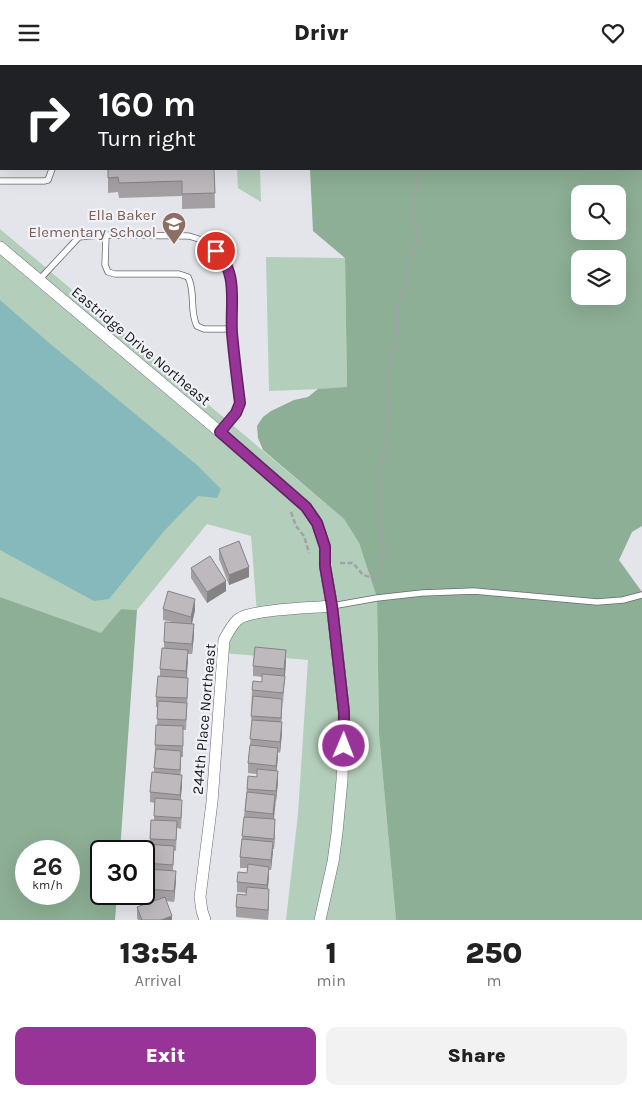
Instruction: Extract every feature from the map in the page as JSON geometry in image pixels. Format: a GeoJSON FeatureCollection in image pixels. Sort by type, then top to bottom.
{"type":"FeatureCollection","features":[{"type":"Feature","properties":{"kind":"street","name":"Eastridge Drive Northeast"},"geometry":{"type":"LineString","coordinates":[[0,247],[220,432],[306,507],[317,523],[325,547],[325,566],[332,606],[344,712],[344,746],[337,833],[333,862],[320,920]]}},
{"type":"Feature","properties":{"kind":"street","name":"244th Place Northeast"},"geometry":{"type":"LineString","coordinates":[[205,920],[200,897],[212,802],[224,640],[230,629],[239,619],[284,610],[332,606]]}},
{"type":"Feature","properties":{"kind":"lane"},"geometry":{"type":"LineString","coordinates":[[0,181],[44,181],[48,180],[52,170]]}},
{"type":"Feature","properties":{"kind":"lane"},"geometry":{"type":"LineString","coordinates":[[106,235],[105,265],[108,272],[115,275],[179,274],[188,277],[192,283],[196,326],[204,329],[232,329]]}},
{"type":"Feature","properties":{"kind":"lane"},"geometry":{"type":"LineString","coordinates":[[39,280],[80,237],[106,235],[189,236],[208,242],[225,259],[232,283],[232,329],[240,403],[236,413],[220,432]]}},
{"type":"Feature","properties":{"kind":"lane"},"geometry":{"type":"LineString","coordinates":[[332,606],[422,593],[474,591],[597,602],[623,600],[642,595]]}},
{"type":"Feature","properties":{"kind":"path"},"geometry":{"type":"LineString","coordinates":[[340,563],[353,563],[363,575],[373,578],[380,570],[384,548],[380,519],[380,471],[390,421],[388,375],[397,342],[398,303],[419,235],[411,213],[421,170]]}},
{"type":"Feature","properties":{"kind":"path"},"geometry":{"type":"LineString","coordinates":[[290,509],[296,526],[304,536],[310,553]]}},
{"type":"Feature","properties":{"kind":"green space"},"geometry":{"type":"Polygon","coordinates":[[[237,170],[260,170],[261,202],[238,188],[237,170]]]}},
{"type":"Feature","properties":{"kind":"green space"},"geometry":{"type":"Polygon","coordinates":[[[310,170],[642,170],[642,526],[632,532],[619,560],[642,592],[642,920],[396,920],[379,734],[377,598],[359,543],[344,519],[263,450],[258,438],[257,426],[263,417],[271,411],[294,400],[308,397],[318,389],[347,387],[345,258],[313,231],[310,170]]]}},
{"type":"Feature","properties":{"kind":"green space"},"geometry":{"type":"Polygon","coordinates":[[[0,229],[344,519],[359,543],[377,598],[379,734],[396,920],[286,920],[298,814],[308,660],[222,653],[230,629],[257,614],[251,536],[207,524],[137,610],[121,609],[101,634],[0,597],[0,229]]]}},
{"type":"Feature","properties":{"kind":"green space"},"geometry":{"type":"Polygon","coordinates":[[[266,257],[345,258],[347,388],[269,391],[266,257]]]}},
{"type":"Feature","properties":{"kind":"green space"},"geometry":{"type":"Polygon","coordinates":[[[0,597],[101,633],[121,609],[137,610],[121,840],[90,840],[90,905],[116,905],[115,920],[0,920],[0,597]]]}},
{"type":"Feature","properties":{"kind":"water"},"geometry":{"type":"Polygon","coordinates":[[[0,300],[197,465],[221,489],[217,498],[198,496],[164,531],[109,599],[94,601],[0,550],[0,300]]]}},
{"type":"Feature","properties":{"kind":"building"},"geometry":{"type":"Polygon","coordinates":[[[108,170],[214,170],[215,193],[182,194],[182,181],[119,183],[118,177],[108,178],[108,170]]]}},
{"type":"Feature","properties":{"kind":"building"},"geometry":{"type":"Polygon","coordinates":[[[239,541],[249,567],[229,575],[219,549],[239,541]]]}},
{"type":"Feature","properties":{"kind":"building"},"geometry":{"type":"Polygon","coordinates":[[[210,556],[226,581],[207,592],[191,568],[210,556]]]}},
{"type":"Feature","properties":{"kind":"building"},"geometry":{"type":"Polygon","coordinates":[[[168,591],[195,599],[191,617],[163,609],[168,591]]]}},
{"type":"Feature","properties":{"kind":"building"},"geometry":{"type":"Polygon","coordinates":[[[165,622],[194,624],[192,644],[164,642],[165,622]]]}},
{"type":"Feature","properties":{"kind":"building"},"geometry":{"type":"Polygon","coordinates":[[[255,647],[286,650],[284,669],[253,666],[255,647]]]}},
{"type":"Feature","properties":{"kind":"building"},"geometry":{"type":"Polygon","coordinates":[[[162,648],[188,650],[186,671],[160,669],[162,648]]]}},
{"type":"Feature","properties":{"kind":"building"},"geometry":{"type":"Polygon","coordinates":[[[262,674],[285,676],[283,693],[252,690],[253,681],[262,682],[262,674]]]}},
{"type":"Feature","properties":{"kind":"building"},"geometry":{"type":"Polygon","coordinates":[[[158,676],[188,678],[187,698],[156,697],[158,676]]]}},
{"type":"Feature","properties":{"kind":"building"},"geometry":{"type":"Polygon","coordinates":[[[253,696],[282,699],[281,718],[251,716],[253,696]]]}},
{"type":"Feature","properties":{"kind":"building"},"geometry":{"type":"Polygon","coordinates":[[[158,701],[187,703],[186,720],[157,719],[158,701]]]}},
{"type":"Feature","properties":{"kind":"building"},"geometry":{"type":"Polygon","coordinates":[[[252,720],[282,722],[280,742],[250,739],[252,720]]]}},
{"type":"Feature","properties":{"kind":"building"},"geometry":{"type":"Polygon","coordinates":[[[156,725],[183,726],[183,746],[155,745],[156,725]]]}},
{"type":"Feature","properties":{"kind":"building"},"geometry":{"type":"Polygon","coordinates":[[[250,745],[278,748],[276,766],[248,763],[250,745]]]}},
{"type":"Feature","properties":{"kind":"building"},"geometry":{"type":"Polygon","coordinates":[[[156,749],[181,751],[180,770],[154,768],[156,749]]]}},
{"type":"Feature","properties":{"kind":"building"},"geometry":{"type":"Polygon","coordinates":[[[257,769],[278,771],[276,791],[247,789],[248,776],[257,777],[257,769]]]}},
{"type":"Feature","properties":{"kind":"building"},"geometry":{"type":"Polygon","coordinates":[[[152,772],[182,775],[180,795],[150,792],[152,772]]]}},
{"type":"Feature","properties":{"kind":"building"},"geometry":{"type":"Polygon","coordinates":[[[247,792],[275,795],[273,814],[245,811],[247,792]]]}},
{"type":"Feature","properties":{"kind":"building"},"geometry":{"type":"Polygon","coordinates":[[[155,798],[182,800],[181,818],[154,816],[155,798]]]}},
{"type":"Feature","properties":{"kind":"building"},"geometry":{"type":"Polygon","coordinates":[[[244,817],[275,819],[274,839],[242,836],[244,817]]]}},
{"type":"Feature","properties":{"kind":"building"},"geometry":{"type":"Polygon","coordinates":[[[151,820],[177,821],[176,840],[150,839],[151,820]]]}},
{"type":"Feature","properties":{"kind":"building"},"geometry":{"type":"Polygon","coordinates":[[[242,839],[273,842],[271,860],[240,857],[242,839]]]}},
{"type":"Feature","properties":{"kind":"building"},"geometry":{"type":"Polygon","coordinates":[[[155,845],[174,846],[173,865],[155,864],[155,845]]]}},
{"type":"Feature","properties":{"kind":"building"},"geometry":{"type":"Polygon","coordinates":[[[248,864],[269,867],[267,885],[237,882],[238,872],[247,873],[248,864]]]}},
{"type":"Feature","properties":{"kind":"building"},"geometry":{"type":"Polygon","coordinates":[[[155,870],[176,871],[174,891],[155,890],[155,870]]]}},
{"type":"Feature","properties":{"kind":"building"},"geometry":{"type":"Polygon","coordinates":[[[247,887],[269,889],[268,910],[236,907],[237,894],[246,895],[247,887]]]}},
{"type":"Feature","properties":{"kind":"building"},"geometry":{"type":"Polygon","coordinates":[[[165,897],[172,916],[161,920],[142,920],[137,907],[155,905],[155,901],[165,897]]]}},
{"type":"Feature","properties":{"kind":"place","name":"Ella Baker Elementary School"},"geometry":{"type":"Point","coordinates":[174,245]}},
{"type":"Feature","properties":{"kind":"route"},"geometry":{"type":"LineString","coordinates":[[216,251],[225,259],[232,283],[232,331],[240,403],[236,413],[220,432],[306,507],[317,523],[325,547],[325,566],[332,606],[344,712],[344,746]]}}]}
